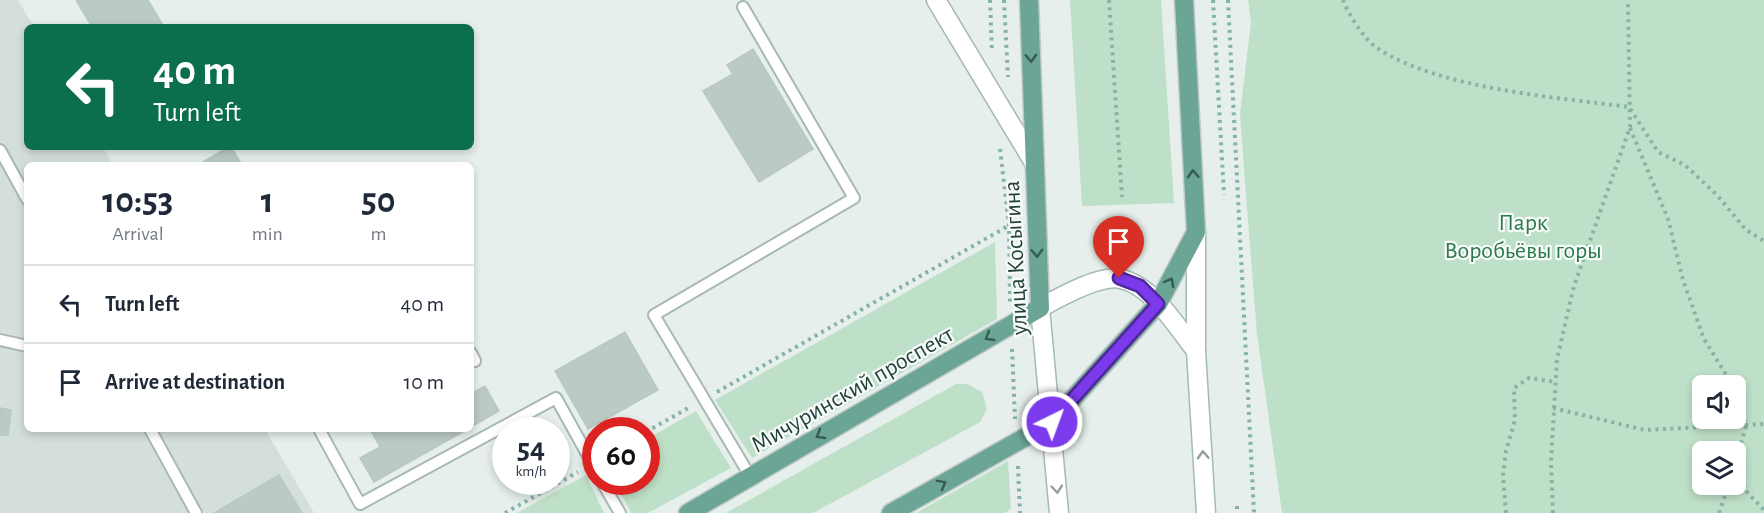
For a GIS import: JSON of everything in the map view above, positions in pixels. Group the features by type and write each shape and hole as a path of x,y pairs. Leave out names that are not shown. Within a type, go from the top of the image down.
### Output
{"main road":[{"path":"936,0 1033,161"},
{"name":"улица Косыгина","path":"1029,0 1040,308 1059,513"},
{"path":"1184,0 1196,232 1196,351 1206,513"},
{"path":"891,513 1052,422 1158,304 1196,232"},
{"path":"1040,308 1080,286 1119,278 1140,286 1158,304 1196,351"},
{"name":"Мичуринский проспект","path":"688,513 1040,308"}],"lane":[{"path":"743,7 854,198 654,315 750,476"},
{"path":"0,150 24,194"},
{"path":"0,340 24,345"},
{"path":"321,432 360,504 556,398 582,445"},
{"path":"152,432 196,513"},
{"path":"610,495 620,513"}],"path":[{"path":"1004,0 1008,79"},
{"path":"1109,0 1122,197"},
{"path":"1213,0 1224,195"},
{"path":"1228,0 1254,513"},
{"path":"1343,0 1348,13 1376,47 1435,75 1529,94 1629,107 1658,152 1685,165 1717,195 1746,230 1764,241"},
{"path":"1628,0 1630,128 1668,219 1683,280 1704,339 1726,375"},
{"path":"1553,513 1553,408 1557,359 1574,285 1630,128"},
{"path":"1005,199 1009,226 1010,325 1020,513"},
{"path":"660,424 1009,226"},
{"path":"1506,513 1503,476 1506,451 1515,420 1514,388 1529,378 1556,382"},
{"path":"1553,408 1645,430 1692,428"},
{"path":"1746,426 1764,424"},
{"path":"505,513 582,473"},
{"path":"1746,491 1764,510"},
{"path":"1719,513 1725,495"},
{"path":"1237,506 1237,513"}],"shaded area":[{"path":"0,0 18,0 32,24 24,24 24,150 105,150 111,162 24,162 24,432 267,432 314,513 0,513"}],"green space":[{"path":"1070,0 1161,0 1174,203 1082,206"},
{"name":"Парк Воробьёвы горы","path":"1248,0 1764,0 1764,513 1282,513 1257,334 1240,113 1251,23"},
{"path":"995,242 997,319 752,458 715,400"},
{"path":"956,384 967,384 982,392 987,409 980,422 813,513 726,513"},
{"path":"696,411 731,468 648,513 631,513 622,495 660,495 660,432"},
{"path":"1008,461 1011,509 1005,513 916,513"},
{"path":"582,477 582,495 595,495 604,513 517,513 550,495 570,495 570,484"}],"building":[{"path":"76,0 148,0 162,24 90,24"},
{"path":"753,49 813,149 759,182 703,91 733,74 727,65"},
{"path":"223,150 233,150 240,162 203,162"},
{"path":"625,332 658,390 610,417 582,418 555,371"},
{"path":"485,386 499,411 474,425 474,392"},
{"path":"0,408 11,410 8,435 0,435"},
{"path":"372,432 463,432 374,482 360,458 380,447"},
{"path":"279,475 302,513 214,513"}],"route":[{"path":"1052,422 1158,304 1140,286 1119,278"}]}
